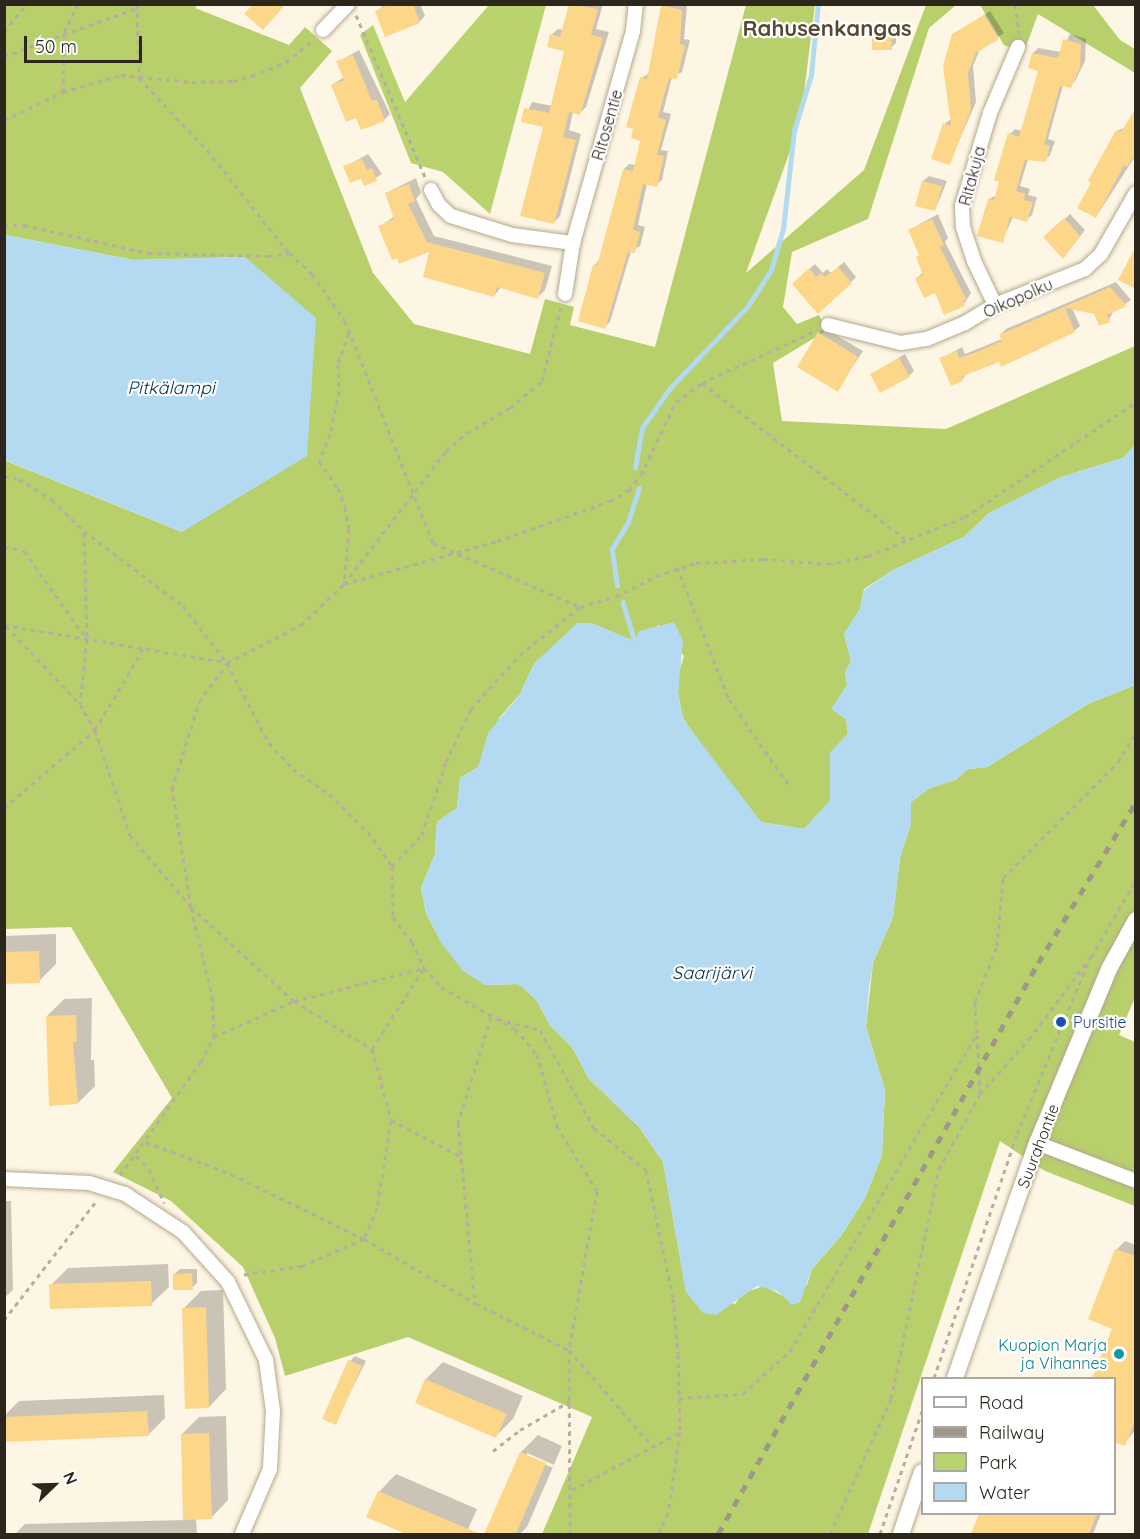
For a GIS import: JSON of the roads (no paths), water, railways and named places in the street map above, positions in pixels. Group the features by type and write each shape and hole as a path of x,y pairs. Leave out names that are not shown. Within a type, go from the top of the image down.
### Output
{"street":[{"path":"323,30 350,4"},
{"name":"Ritosentie","path":"565,294 573,243 633,31 636,4"},
{"name":"Ritakuja","path":"995,305 970,249 962,206 990,113 1018,47"},
{"path":"431,190 439,205 451,216 512,235 573,243"},
{"name":"Oikopolku","path":"828,325 901,343 927,339 995,305 1085,269 1101,254 1136,194"},
{"name":"Suurahontie","path":"955,1377 1037,1143 1109,969 1136,920"},
{"path":"1037,1143 1136,1181"},
{"path":"4,1179 89,1183 125,1194 183,1232 228,1282 266,1360 273,1411 270,1468 242,1534"},
{"path":"901,1534 921,1475"}],"water":[{"name":"Pitkälampi","path":"5,235 134,260 245,257 316,318 307,456 182,532 5,460"},
{"name":"Saarijärvi","path":"1135,445 1135,685 1088,704 987,767 968,769 955,780 930,788 911,802 911,824 900,858 893,917 873,963 869,989 866,1027 885,1090 882,1155 865,1198 841,1236 812,1269 800,1302 792,1305 777,1291 757,1286 716,1315 703,1313 686,1292 663,1162 639,1127 589,1079 572,1047 549,1024 537,1001 523,987 515,984 485,985 463,971 442,944 426,913 421,888 435,854 437,822 457,808 460,778 478,767 488,733 520,694 534,664 572,628 578,623 591,623 635,641 639,631 674,622 683,641 678,693 683,719 761,822 804,829 830,801 830,753 848,734 846,719 831,709 847,685 845,673 851,661 844,634 860,609 864,590 893,570 964,537 989,513 1061,477 1123,458"}],"waterway":[{"path":"635,468 642,428 670,388 748,306 771,270 783,229 794,131 811,75 818,4"},
{"path":"617,586 612,549 628,522 639,489"},
{"path":"623,602 635,642"}],"railway":[{"path":"718,1534 1038,963 1136,802"}],"place":[{"name":"Pursitie","path":"1061,1022"},
{"name":"Kuopion Marja ja Vihannes","path":"1119,1354"}],"district":[{"name":"Rahusenkangas","path":"827,29"}]}
